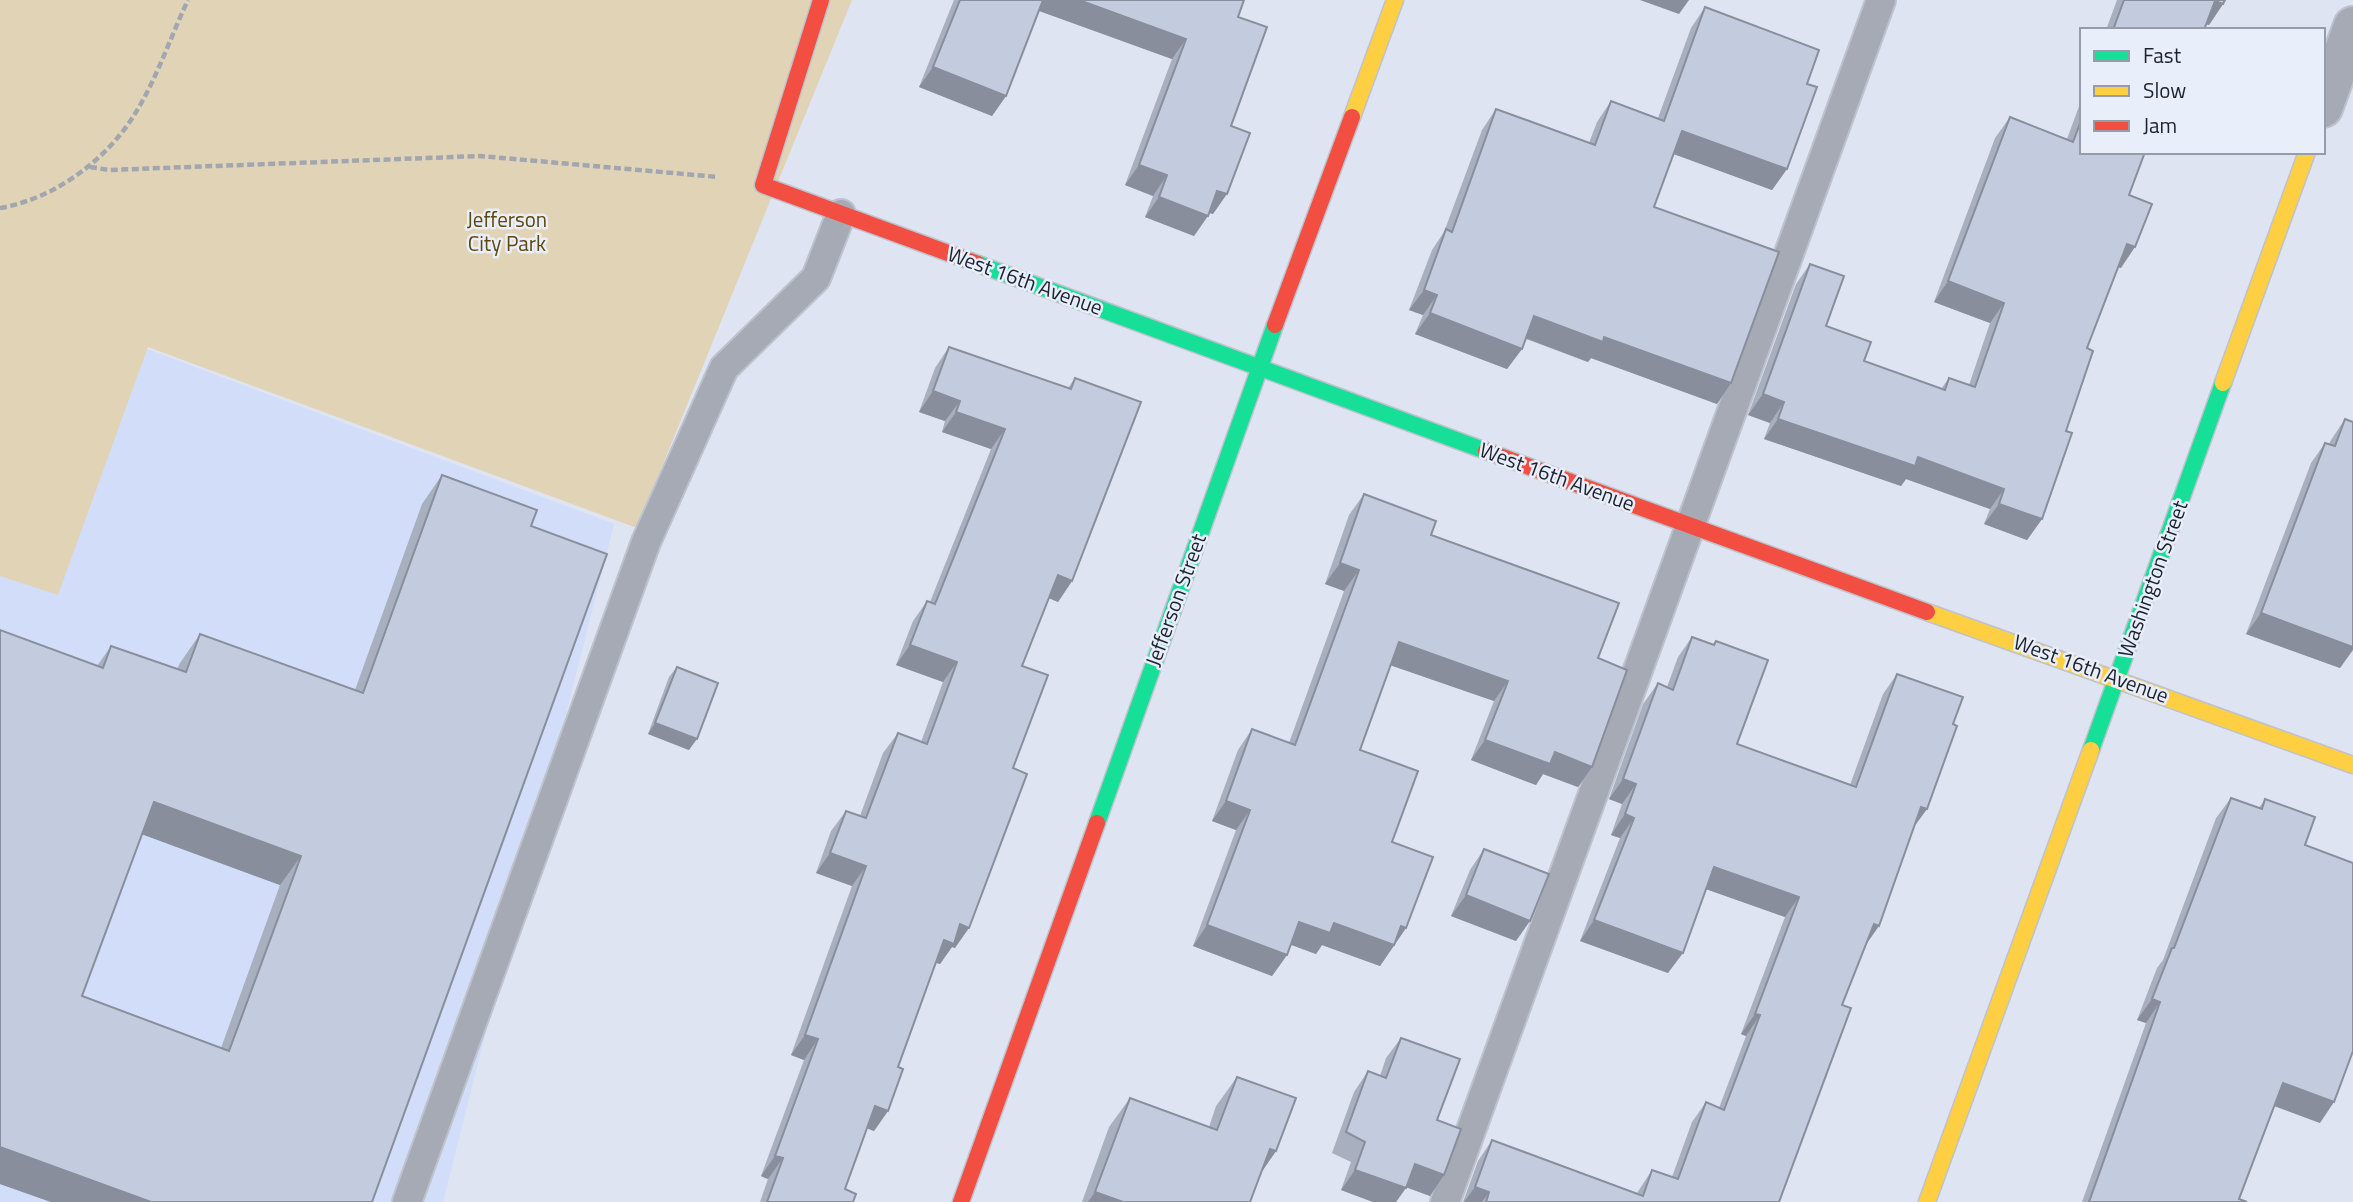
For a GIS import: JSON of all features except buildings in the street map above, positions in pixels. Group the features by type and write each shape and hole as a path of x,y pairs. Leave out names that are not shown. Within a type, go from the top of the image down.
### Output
{"street":[{"path":"763,184 821,0"},
{"name":"Jefferson Street","path":"961,1202 1260,366 1395,0"},
{"path":"2325,103 2353,26"},
{"name":"Washington Street","path":"1927,1202 2306,154"},
{"name":"West 16th Avenue","path":"763,184 1692,527 2353,765"}],"lane":[{"path":"1445,1202 1881,0"},
{"path":"407,1202 652,529 724,368 816,278 841,214"}],"path":[{"path":"0,208 28,204 90,167 133,117 188,0"},
{"path":"90,167 109,170 480,156 692,173 763,184"}],"shaded area":[{"path":"0,294 614,524 443,1202 0,1202"}],"green space":[{"name":"Jefferson City Park","path":"0,0 852,0 637,528 148,347 58,595 0,576"}],"traffic: fast":[{"path":"978,264 1486,451"},
{"path":"1097,823 1275,325"},
{"path":"2091,750 2223,383"}],"traffic: slow":[{"path":"1352,117 1395,0"},
{"path":"2223,383 2306,154"},
{"path":"1927,612 2353,765"},
{"path":"1927,1202 2091,750"}],"traffic: jam":[{"path":"821,0 763,185 978,264"},
{"path":"1275,325 1352,117"},
{"path":"1486,451 1927,612"},
{"path":"961,1202 1097,823"}]}
